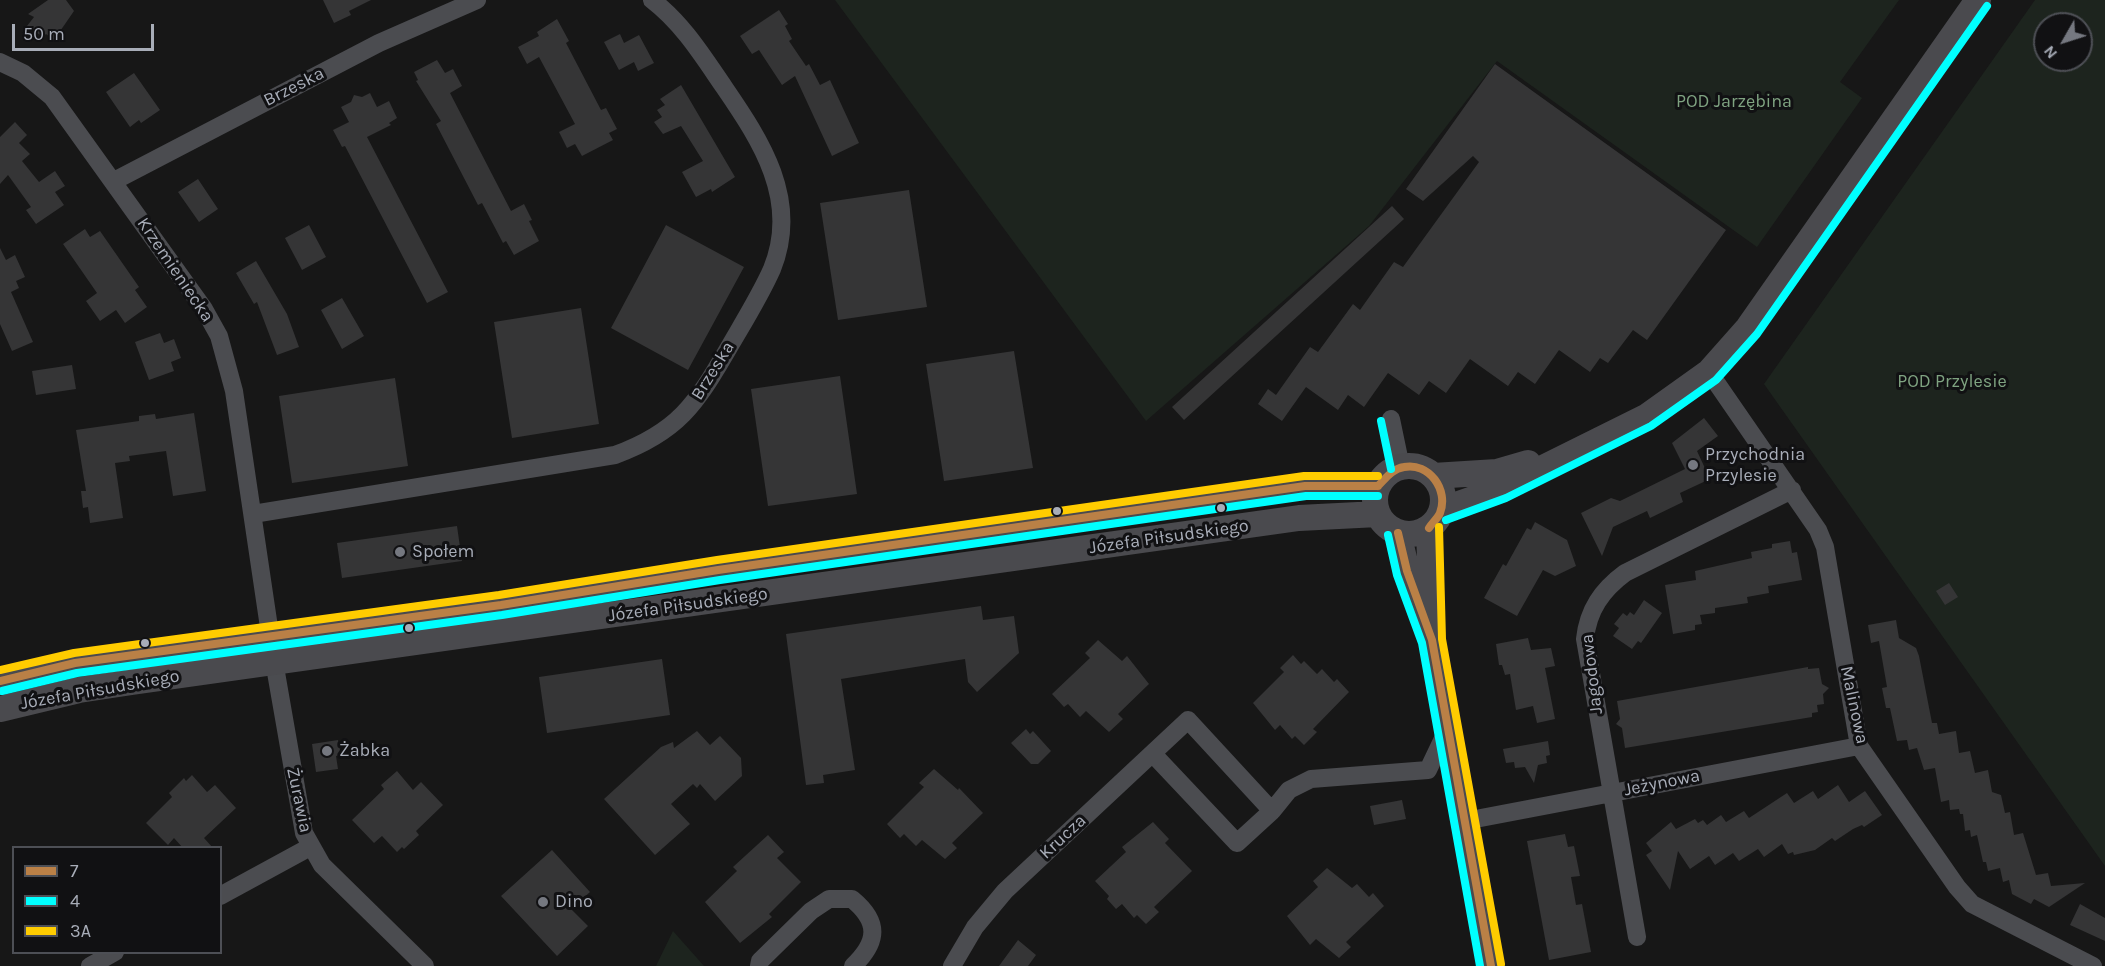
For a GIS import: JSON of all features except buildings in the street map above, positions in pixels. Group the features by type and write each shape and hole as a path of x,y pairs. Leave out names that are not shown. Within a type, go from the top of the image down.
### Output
{"street":[{"name":"Brzeska","path":"114,181 379,43 477,0"},
{"name":"Brzeska","path":"253,514 615,455 652,440 676,422 699,397 772,267 780,233 779,194 769,159 751,126 686,31 652,0"},
{"path":"1586,447 1497,472 1434,476 1413,466 1401,467 1391,471 1378,486 1375,505 1383,522 1398,533 1408,535 1436,519 1501,489 1586,447 1646,417 1709,372 1748,328 1978,0"},
{"name":"Krzemieniecka","path":"0,62 23,73 51,97 114,181 204,309 219,336 234,391 272,649"},
{"name":"Malinowa","path":"1709,372 1810,516 1825,547 1859,746 1957,887 1972,904 2093,966"},
{"path":"1391,419 1401,467"},
{"path":"1432,640 1432,566 1436,519 1443,492 1434,476"},
{"name":"Józefa Piłsudskiego","path":"0,710 79,690 272,649 1294,487 1327,484 1378,486"},
{"name":"Jagodowa","path":"1637,937 1584,639 1587,617 1608,586 1625,573 1792,490"},
{"name":"Józefa Piłsudskiego","path":"0,681 75,663 272,649 727,600 1299,518 1378,514"},
{"path":"1398,533 1407,571 1432,640 1491,966"},
{"name":"Żurawia","path":"272,649 303,825 310,847 322,865 424,966"},
{"name":"Krucza","path":"952,966 975,927 1005,891 1188,720 1272,811"},
{"path":"1153,754 1237,843 1272,811 1289,790 1311,779 1428,770 1448,728"},
{"name":"Jeżynowa","path":"1465,820 1859,746"},
{"path":"222,895 310,847"},
{"path":"759,966 760,961 811,911 829,899 852,899 866,910 872,928 869,950 853,966"},
{"path":"90,966 111,954"}],"green space":[{"name":"POD Jarzębina","path":"835,0 1899,0 1840,82 1862,98 1757,247 1497,61 1369,226 1146,421"},
{"name":"POD Przylesie","path":"2035,0 2105,0 2105,866 1764,384"},
{"path":"673,931 704,966 656,966"}],"transit line":[{"name":"4","path":"1446,520 1506,498 1651,426 1716,380 1757,334 1987,6"},
{"name":"4","path":"1381,421 1391,469"},
{"name":"7","path":"1378,486 1400,468 1413,467 1429,473 1435,479 1442,495 1439,515 1429,528"},
{"name":"3A","path":"0,670 74,653 499,595 717,560 1304,476 1378,476"},
{"name":"7","path":"0,681 75,663 501,605 718,570 1305,486 1378,486"},
{"name":"4","path":"2,691 77,673 502,615 720,580 1306,496 1378,496"},
{"name":"3A","path":"1439,527 1442,639 1501,964"},
{"name":"7","path":"1398,533 1407,571 1432,640 1491,966"},
{"name":"4","path":"1388,535 1397,575 1422,643 1480,966"}],"place":[{"name":"Przychodnia Przylesie","path":"1693,465"},
{"name":"Społem","path":"400,552"},
{"name":"Żabka","path":"327,751"},
{"name":"Dino","path":"543,902"}]}
